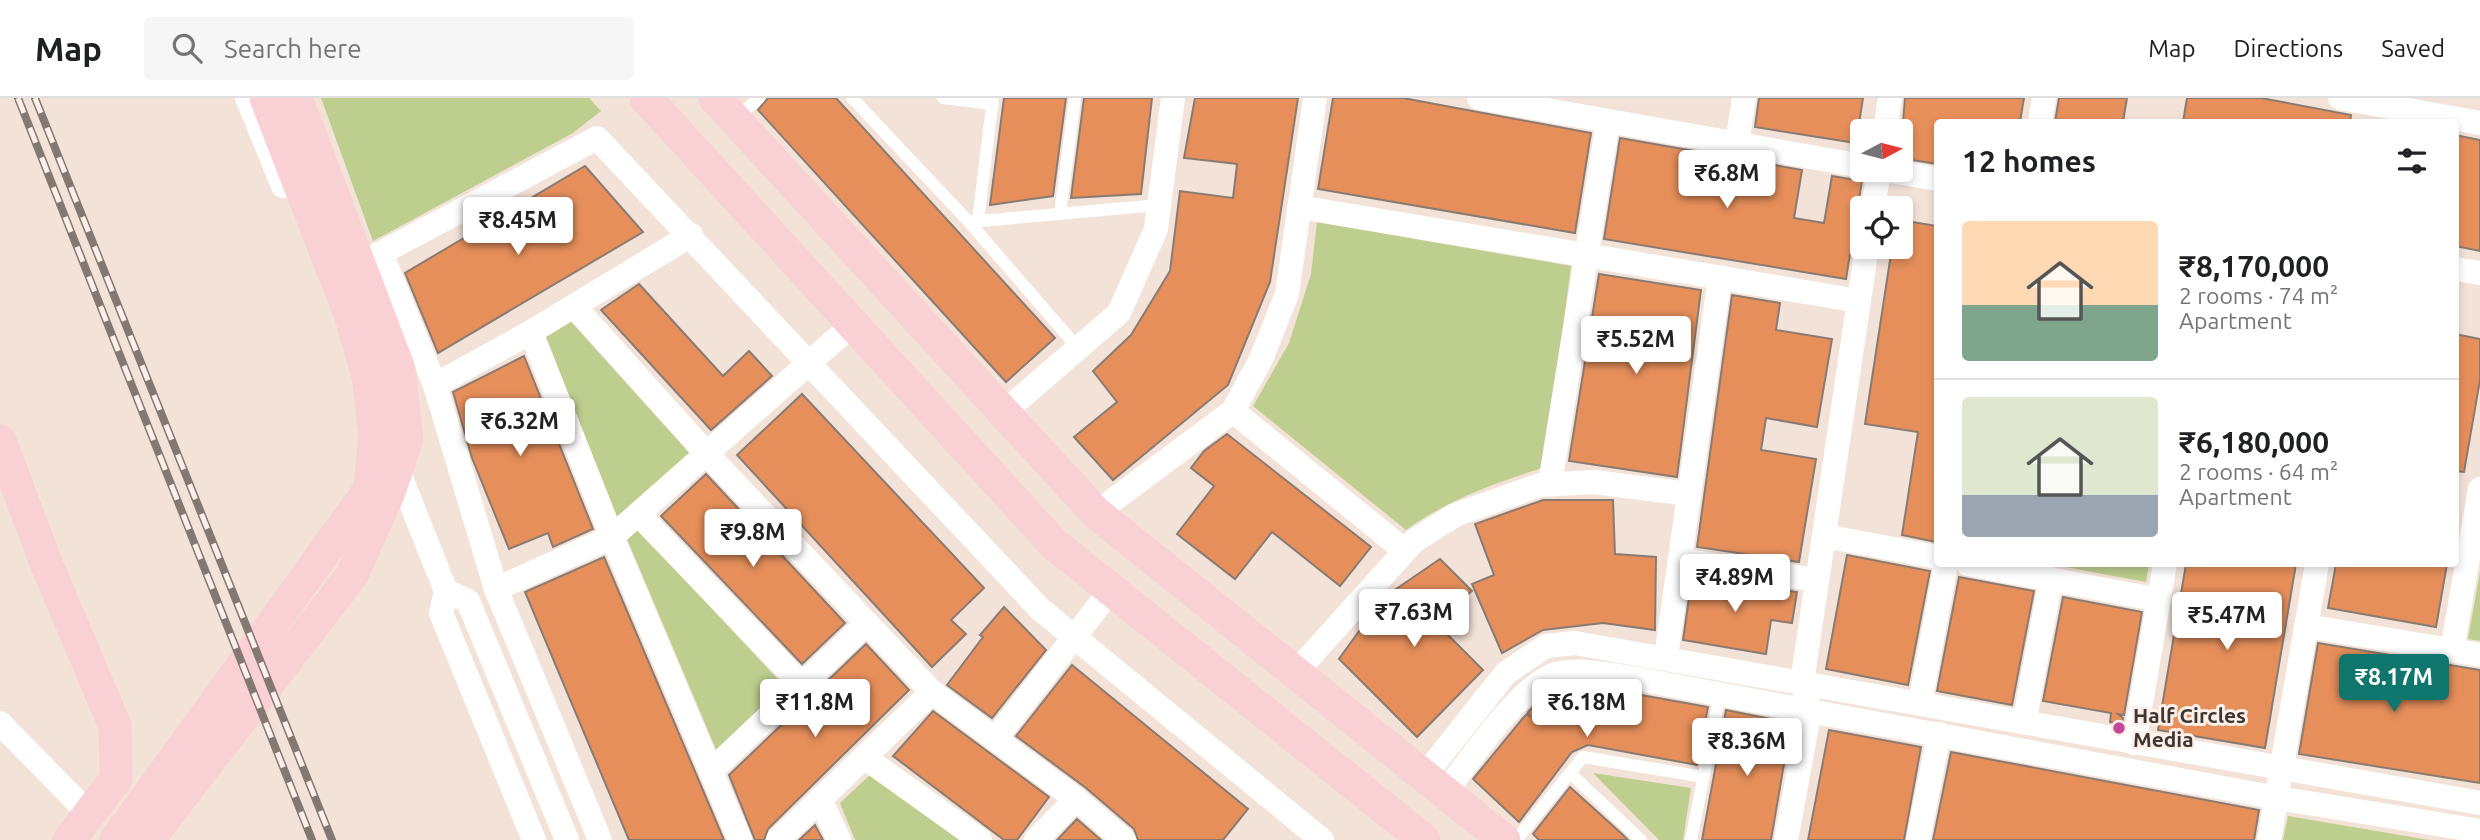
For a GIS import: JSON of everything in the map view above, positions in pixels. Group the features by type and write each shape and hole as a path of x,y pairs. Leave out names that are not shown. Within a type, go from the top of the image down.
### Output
{"street":[{"path":"247,98 446,591 441,613 534,840"},
{"path":"116,840 370,489 375,434 368,376 351,317 265,98"},
{"path":"148,840 352,575 389,492 407,439 399,369 296,98"},
{"path":"646,98 1054,544 1424,840"},
{"path":"1004,412 1119,313 1156,229 1173,98"},
{"path":"1096,513 1233,411 1261,359 1286,293 1315,98"},
{"path":"1479,98 1850,164"},
{"path":"1737,144 1744,98"},
{"path":"1887,119 1890,98"},
{"path":"2040,119 2044,98"},
{"path":"2340,98 2454,119"},
{"path":"725,109 1096,513 1504,840"},
{"path":"2459,120 2480,123"},
{"path":"1550,484 1608,121"},
{"path":"323,284 597,138 1040,609 1322,840"},
{"path":"1913,175 1934,178"},
{"path":"1299,207 1859,301"},
{"path":"435,385 531,332 691,235"},
{"path":"381,253 435,385 496,589 600,840"},
{"path":"1786,840 1810,710 1801,682 1865,259"},
{"path":"2459,270 2480,273"},
{"path":"1666,657 1720,277"},
{"path":"574,306 707,454 932,692 1076,799 1124,840"},
{"path":"496,589 612,537 852,325"},
{"path":"531,332 612,537 740,840"},
{"path":"1233,411 1405,551"},
{"path":"0,441 46,562 115,726 117,779 69,840"},
{"path":"1296,673 1414,541 1455,515 1540,485 1550,484 1594,482 1689,494"},
{"path":"2452,650 2477,526 2480,489"},
{"path":"638,514 802,685"},
{"path":"1824,536 1934,556"},
{"path":"1680,560 1817,580"},
{"path":"1920,704 1945,567"},
{"path":"1985,567 2159,600"},
{"path":"2134,743 2164,567"},
{"path":"2269,840 2317,567"},
{"path":"2024,723 2051,579"},
{"path":"995,738 1111,590"},
{"path":"446,591 468,601 567,840"},
{"path":"710,771 867,623"},
{"path":"2306,626 2480,655"},
{"path":"1435,783 1506,673 1546,646 1575,643 2480,803"},
{"path":"1435,783 1531,687 1555,674 1582,671 1810,710 2277,798 2480,831"},
{"path":"778,840 932,692"},
{"path":"0,723 89,814"},
{"path":"1919,840 1939,734"},
{"path":"864,757 980,840"},
{"path":"820,799 838,840"},
{"path":"1036,840 1076,799"}],"lane":[{"path":"725,109 759,98"},
{"path":"943,98 993,101 973,222"},
{"path":"1060,214 1075,98"},
{"path":"858,100 973,222 1078,348"},
{"path":"973,222 1159,205"},
{"path":"1692,840 1720,694"},
{"path":"1516,840 1583,758 1704,777"},
{"path":"1570,773 1642,840"}],"green space":[{"path":"321,98 589,98 601,111 573,133 373,241"},
{"path":"1317,222 1571,266 1545,467 1456,501 1406,530 1253,406 1289,343 1311,274"},
{"path":"564,314 692,456 617,517 542,328"},
{"path":"637,528 786,688 718,754 627,539"},
{"path":"2065,567 2148,567 2146,582"},
{"path":"2480,572 2480,641 2468,639"},
{"path":"872,773 963,840 855,840 840,803"},
{"path":"1593,773 1691,788 1683,840 1659,840"},
{"path":"2288,816 2429,840 2283,840"}],"building":[{"path":"768,98 836,98 1055,338 1006,382 758,110"},
{"path":"1004,98 1066,98 1053,196 990,205"},
{"path":"1084,98 1152,98 1141,194 1071,198"},
{"path":"1195,98 1298,98 1270,282 1228,385 1113,480 1074,437 1117,402 1093,371 1131,335 1170,271 1180,191 1233,198 1237,164 1184,158"},
{"path":"1333,98 1403,98 1591,133 1575,233 1318,189"},
{"path":"1759,98 1863,98 1860,119 1850,119 1850,142 1755,127"},
{"path":"1905,98 2024,98 2020,119 1934,119 1934,164 1913,160 1913,119 1903,119"},
{"path":"2059,98 2127,98 2124,119 2056,119"},
{"path":"2187,98 2261,98 2351,115 2350,119 2184,119"},
{"path":"2459,136 2480,140 2480,251 2459,247"},
{"path":"1620,138 1802,170 1794,218 1824,223 1832,176 1850,179 1850,182 1862,182 1860,196 1850,196 1850,254 1846,279 1604,239"},
{"path":"585,166 643,232 438,353 405,273"},
{"path":"1913,222 1934,226 1934,542 1902,535 1918,432 1865,424 1890,259 1913,259"},
{"path":"1599,274 1701,290 1677,477 1569,461"},
{"path":"639,284 723,376 749,351 772,376 711,430 601,310"},
{"path":"1732,295 1780,303 1776,330 1832,339 1817,427 1766,418 1761,450 1816,459 1799,562 1697,547"},
{"path":"2459,335 2480,339 2480,380 2464,472 2459,471"},
{"path":"524,356 593,529 553,547 548,533 509,549 472,458 453,392"},
{"path":"802,394 984,588 951,620 966,634 932,667 737,455"},
{"path":"1227,434 1371,547 1340,586 1272,532 1235,579 1177,534 1214,486 1191,468 1204,451"},
{"path":"706,474 845,623 802,664 661,516"},
{"path":"1543,500 1613,500 1615,554 1656,557 1655,630 1603,623 1543,630 1502,653 1472,584 1494,575 1475,524"},
{"path":"1847,555 1930,571 1908,685 1826,669"},
{"path":"604,557 724,840 629,840 525,592"},
{"path":"1440,559 1472,591 1435,622 1483,670 1417,737 1339,659 1383,598"},
{"path":"2185,567 2295,567 2265,748 2158,730"},
{"path":"2335,567 2446,567 2436,627 2328,608"},
{"path":"1692,577 1797,592 1792,623 1771,620 1766,654 1683,640"},
{"path":"1959,577 2034,591 2012,705 1937,691"},
{"path":"2063,597 2142,612 2124,715 2118,714 2123,718 2122,725 2110,722 2111,713 2043,701"},
{"path":"1004,607 1046,650 992,718 947,685 983,637 980,635"},
{"path":"2318,643 2480,670 2480,783 2299,754"},
{"path":"866,644 909,690 768,829 764,840 755,840 729,775"},
{"path":"1072,665 1248,809 1223,840 1138,840 1134,829 1086,788 1016,736"},
{"path":"1574,686 1708,707 1697,765 1588,745 1572,752 1519,822 1473,779 1523,718 1527,714 1530,717 1528,712 1537,703 1561,688"},
{"path":"1726,710 1791,723 1771,840 1702,840"},
{"path":"933,711 1049,797 1017,840 1004,840 893,756"},
{"path":"1829,730 1921,747 1904,840 1808,840"},
{"path":"1951,752 2259,810 2254,840 1933,840"},
{"path":"1570,787 1628,840 1539,840 1533,834"},
{"path":"1077,819 1101,840 1057,840"},
{"path":"815,825 823,840 799,840"}],"railway":[{"path":"18,98 312,840"},
{"path":"35,98 332,840"}],"place":[{"name":"Half Circles Media","path":"2119,728"}]}
